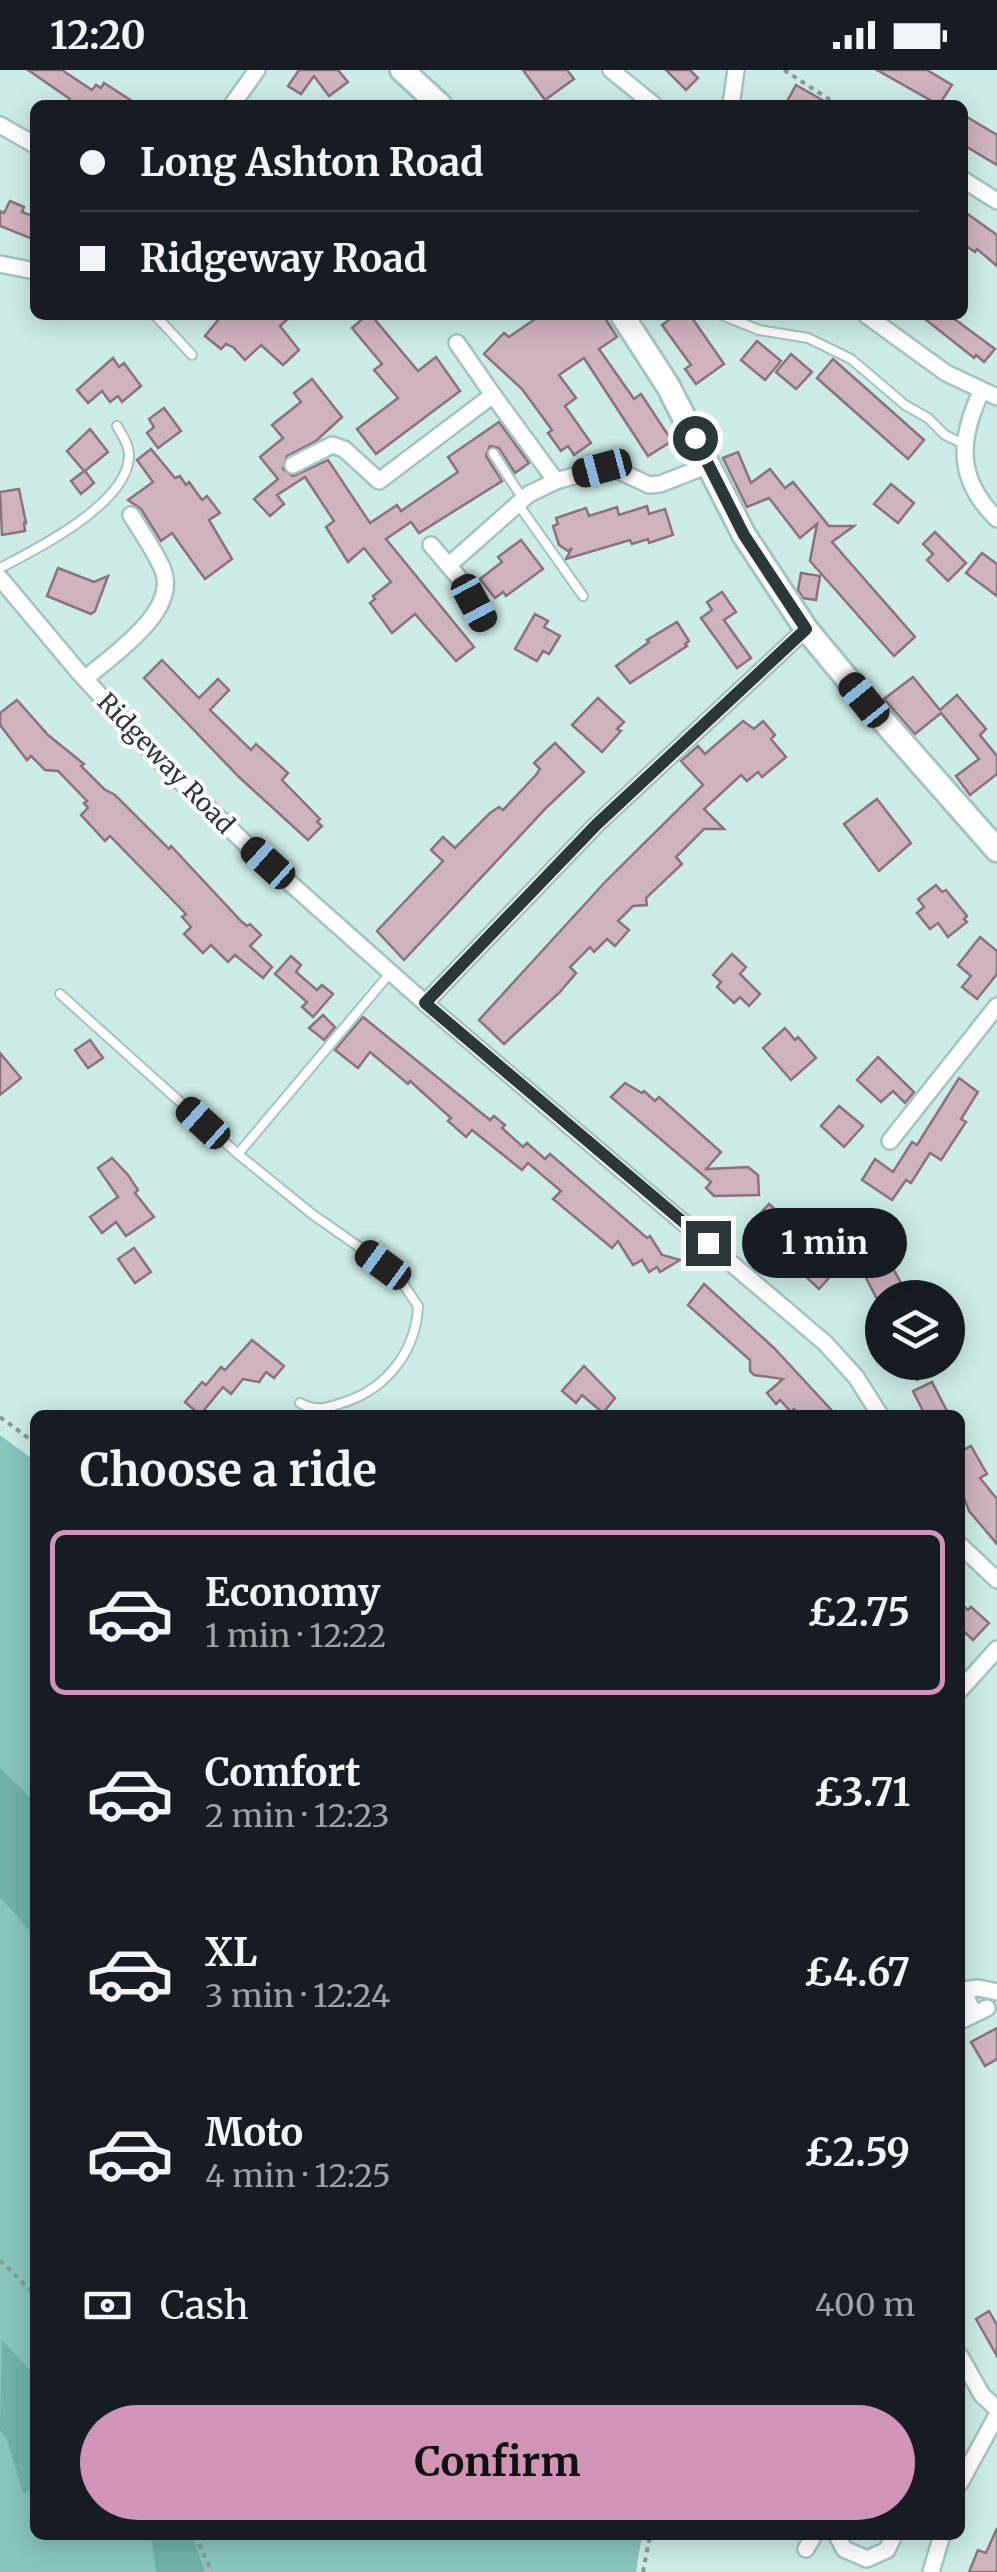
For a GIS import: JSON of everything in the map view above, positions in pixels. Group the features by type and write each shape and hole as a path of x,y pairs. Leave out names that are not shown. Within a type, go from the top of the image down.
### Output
{"street":[{"path":"236,100 257,70"},
{"path":"402,70 435,100"},
{"path":"612,70 648,100"},
{"path":"732,100 736,70"},
{"path":"0,125 30,142"},
{"path":"968,182 997,202"},
{"path":"0,264 30,270"},
{"path":"625,320 668,386 744,535 806,629 997,850"},
{"path":"873,320 946,373 989,395 964,444 964,462 981,503 997,519"},
{"path":"457,342 556,481"},
{"path":"292,464 332,444 344,449 379,481 493,395"},
{"path":"449,565 521,502 556,481 602,468 617,470 650,485 660,484 709,464"},
{"path":"85,679 136,635 160,608 166,592 164,573 131,515"},
{"path":"431,546 465,585"},
{"name":"Ridgeway Road","path":"0,578 166,768 425,1003 825,1344 856,1376 877,1410"},
{"path":"425,1003 596,825 806,629"},
{"path":"890,1141 997,1006"},
{"path":"965,1550 997,1580"},
{"path":"965,1684 997,1649"},
{"path":"965,1987 997,1992"},
{"path":"965,2365 997,2412 965,2473"},
{"path":"840,2540 844,2549 867,2559 887,2550 892,2540"},
{"path":"931,2572 941,2540"}],"lane":[{"path":"160,320 192,356"},
{"path":"734,320 759,330 808,338 850,359 945,435 964,444"},
{"path":"0,568 50,543 113,491 126,474 129,454 117,426"},
{"path":"493,453 584,596"},
{"path":"465,585 484,620"},
{"path":"238,1154 391,972"},
{"path":"60,994 238,1154 312,1214 395,1272 418,1306 407,1348 379,1386 327,1408 313,1410 300,1403"}],"path":[{"path":"784,70 830,100"},
{"path":"0,1417 30,1439"},
{"path":"0,2260 30,2291"},
{"path":"197,2540 212,2572"},
{"path":"643,2572 649,2540"}],"shaded area":[{"path":"0,1435 30,1457 30,2540 641,2540 636,2572 0,2572"}],"green space":[{"path":"0,1768 30,1797 30,1931 0,1897"},
{"path":"2,2340 30,2371 30,2490 23,2493 7,2440 0,2430"},
{"path":"152,2540 194,2540 205,2572 156,2572"}],"building":[{"path":"28,70 62,70 92,90 104,83 130,100 69,100"},
{"path":"299,70 338,70 348,82 329,96 314,76 301,94 288,86"},
{"path":"523,70 567,70 574,79 545,100"},
{"path":"666,70 690,70 698,78 686,90"},
{"path":"877,70 927,70 952,85 942,100 930,100"},
{"path":"796,85 822,100 788,100"},
{"path":"968,118 997,135 997,165 968,148"},
{"path":"10,201 24,207 22,212 30,215 30,238 0,226 0,211 4,213"},
{"path":"968,214 997,235 997,266 977,249 975,252 968,247"},
{"path":"218,320 287,320 280,326 299,350 283,365 261,345 245,360 233,347 226,344 221,349 205,336"},
{"path":"361,320 375,320 418,371 436,357 460,391 376,454 357,429 398,398 374,370 382,364 352,328"},
{"path":"534,320 606,320 617,337 599,349 634,399 641,394 672,441 648,456 584,358 559,375 576,398 565,406 591,443 574,455 568,446 561,451 548,433 552,430 522,389 484,354 504,333 509,337"},
{"path":"669,320 693,320 724,364 696,384 685,369 691,365 662,325"},
{"path":"926,320 956,320 995,349 984,362 976,355 974,358"},
{"path":"757,341 781,361 765,380 741,360"},
{"path":"791,354 812,372 796,389 776,372"},
{"path":"113,358 119,367 124,363 141,386 122,402 118,396 110,402 102,391 88,403 77,390"},
{"path":"833,359 924,440 908,459 817,378"},
{"path":"312,379 342,417 316,441 287,456 283,469 293,476 328,460 370,523 397,505 401,511 458,472 448,457 499,422 529,463 515,473 499,448 490,446 486,456 502,481 419,533 411,522 386,539 474,647 456,661 415,614 392,633 370,603 391,582 364,548 348,562 326,527 334,521 305,477 277,495 284,504 270,516 254,499 278,479 260,457 283,438 272,425 301,402 294,393"},
{"path":"164,408 181,431 158,448 147,433 154,427 149,419"},
{"path":"90,429 108,452 85,471 94,483 81,494 71,481 84,471 67,451"},
{"path":"151,449 175,478 180,476 186,485 189,482 202,500 207,496 220,513 209,520 232,559 205,579 172,533 161,541 141,509 128,500 153,482 137,460"},
{"path":"738,452 751,483 770,469 785,488 793,482 829,526 854,526 832,542 915,637 894,656 810,561 817,524 800,538 769,498 747,507 723,458"},
{"path":"891,484 914,503 898,523 874,504"},
{"path":"19,489 25,531 2,535 0,492"},
{"path":"647,506 649,514 665,509 673,535 649,543 648,539 632,544 630,540 566,559 572,548 568,551 559,545 553,526 558,524 556,518 586,508 589,516 617,507 619,515"},
{"path":"935,532 966,563 948,581 927,560 933,554 923,544"},
{"path":"521,540 543,569 506,596 503,592 495,598 480,579 502,562 498,557"},
{"path":"982,553 997,564 997,596 966,573"},
{"path":"58,568 94,582 108,576 95,611 91,614 47,596"},
{"path":"801,573 820,576 816,600 803,598 798,590"},
{"path":"722,592 736,612 724,620 751,658 737,668 701,618 712,610 707,602"},
{"path":"535,614 548,621 544,627 560,636 549,654 543,651 537,661 515,649"},
{"path":"677,622 689,641 687,646 630,683 616,666"},
{"path":"162,660 199,698 218,679 229,690 210,710 251,750 256,744 288,773 282,780 320,819 317,822 322,826 308,840 239,777 144,678"},
{"path":"913,677 940,710 957,695 986,729 980,735 997,756 997,774 970,795 956,776 979,759 941,713 915,734 884,699"},
{"path":"598,698 624,722 602,752 572,725"},
{"path":"17,700 48,735 84,764 81,766 104,789 115,795 169,849 171,846 241,921 261,935 250,946 272,967 263,978 235,955 228,962 211,945 203,953 184,934 191,927 182,917 186,914 110,836 105,841 81,815 88,808 84,803 87,801 58,771 45,770 31,756 27,760 0,725 0,713"},
{"path":"743,721 754,729 763,721 786,757 762,777 758,772 747,781 741,775 704,809 724,829 704,829 676,857 682,864 646,898 647,905 633,906 618,921 629,930 615,946 607,939 594,952 590,947 570,967 576,973 560,992 504,1044 479,1020 606,881 703,785 681,761 698,746 705,754"},
{"path":"555,743 584,772 404,960 377,931 443,861 431,850 443,837 455,848 490,813 499,807 503,810 536,775 540,769 534,763"},
{"path":"877,799 911,843 879,871 844,824"},
{"path":"936,885 942,892 946,890 967,916 967,922 948,937 938,923 930,929 917,913 924,907 918,899"},
{"path":"980,937 997,951 997,974 977,999 962,987 971,976 958,965"},
{"path":"732,954 746,967 740,974 760,994 749,1006 740,997 734,1003 717,987 721,982 713,975"},
{"path":"291,956 301,965 296,972 317,990 322,985 333,994 313,1017 302,1007 307,1002 275,974"},
{"path":"323,1015 335,1027 324,1040 309,1028"},
{"path":"363,1017 490,1120 494,1116 523,1147 527,1143 545,1159 550,1154 647,1238 650,1236 662,1255 680,1260 660,1272 657,1267 649,1272 642,1260 633,1265 618,1241 612,1248 553,1199 561,1191 528,1163 522,1170 472,1130 466,1137 410,1081 408,1084 370,1052 358,1068 335,1050"},
{"path":"785,1028 816,1058 791,1080 763,1048"},
{"path":"90,1040 103,1058 88,1068 75,1050"},
{"path":"0,1053 21,1078 0,1095"},
{"path":"878,1057 914,1092 905,1103 893,1091 881,1102 857,1080"},
{"path":"959,1078 978,1092 961,1119 966,1122 941,1160 930,1153 911,1183 906,1180 892,1200 862,1180 875,1159 893,1172 912,1142 917,1145"},
{"path":"625,1083 655,1101 659,1097 721,1152 706,1169 748,1167 758,1175 759,1195 714,1196 706,1188 711,1182 611,1097"},
{"path":"839,1106 863,1126 844,1147 821,1126"},
{"path":"112,1158 128,1175 138,1190 135,1193 154,1217 126,1236 116,1222 102,1233 90,1217 118,1197 98,1168"},
{"path":"769,1204 801,1233 797,1237 835,1271 819,1289 769,1242 765,1247 746,1229"},
{"path":"881,1246 899,1280 867,1280 865,1276 872,1272 863,1255"},
{"path":"134,1248 151,1272 135,1283 118,1259"},
{"path":"704,1284 774,1348 831,1410 789,1410 780,1400 776,1404 767,1393 783,1379 754,1375 750,1360 688,1305"},
{"path":"252,1340 284,1366 274,1378 266,1372 259,1382 243,1379 231,1394 223,1387 204,1410 194,1410 185,1402 202,1382 206,1385 221,1367 225,1370"},
{"path":"584,1366 615,1398 605,1410 600,1410 582,1395 576,1403 562,1391"},
{"path":"932,1382 946,1410 922,1410 913,1391"},
{"path":"971,1446 987,1474 980,1478 997,1499 997,1544 965,1501 965,1449"},
{"path":"965,1607 971,1607 989,1623 973,1640 965,1633"},
{"path":"997,2028 997,2059 985,2066 971,2042"},
{"path":"989,2311 997,2325 997,2356 976,2319"},
{"path":"997,2528 997,2572 969,2572 978,2550 986,2553"}],"route":[{"path":"695,438 744,535 806,629 596,825 425,1003 708,1243"}]}
